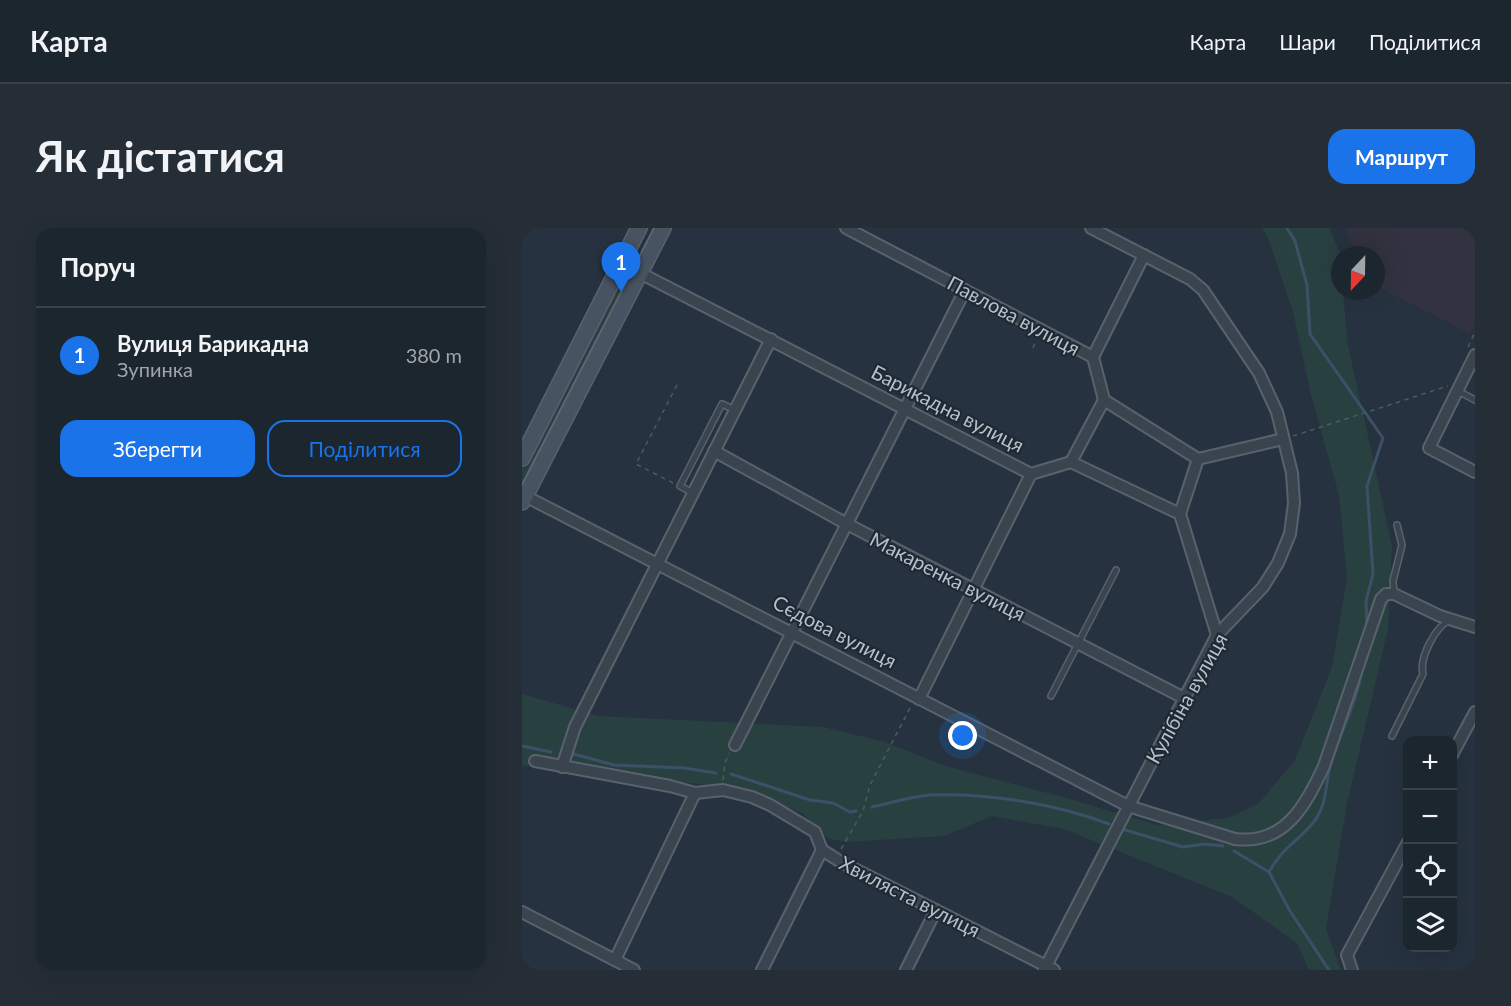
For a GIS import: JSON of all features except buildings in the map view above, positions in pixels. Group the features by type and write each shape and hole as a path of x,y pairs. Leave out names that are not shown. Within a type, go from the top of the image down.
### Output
{"street":[{"path":"522,458 639,228"},
{"path":"523,498 663,228"},
{"name":"Павлова вулиця","path":"846,228 1093,357 1104,400"},
{"name":"Кулібіна вулиця","path":"1048,969 1128,806 1217,635 1263,587 1278,563 1290,534 1294,503 1292,473 1269,391 1203,290 1190,279 1091,228"},
{"path":"1093,357 1144,255"},
{"name":"Барикадна вулиця","path":"621,263 1032,474 1071,462"},
{"path":"735,745 965,290"},
{"path":"562,767 575,727 771,339"},
{"path":"1475,355 1453,388 1429,448 1475,472"},
{"path":"1180,514 1071,462 1104,400 1198,459 1283,439"},
{"name":"Макаренка вулиця","path":"714,451 847,524 1184,698"},
{"path":"1198,459 1180,514 1217,635"},
{"path":"917,698 1032,474"},
{"name":"Сєдова вулиця","path":"523,498 658,562 1128,806 1235,840 1251,842 1268,838 1282,829 1314,788 1324,766 1381,599 1386,594 1394,594"},
{"path":"1394,594 1452,620 1475,627"},
{"path":"1457,746 1475,712"},
{"name":"Хвиляста вулиця","path":"535,761 670,786 695,793 723,790 770,805 814,832 822,850 841,862 1048,969"},
{"path":"615,960 695,793"},
{"path":"1352,970 1347,956 1406,844"},
{"path":"762,970 822,850"},
{"path":"906,970 936,910"},
{"path":"522,912 634,970"}],"lane":[{"path":"1453,388 1475,400"},
{"path":"693,493 680,486 722,404 735,410"},
{"path":"1394,594 1393,581 1402,545 1397,525"},
{"path":"1051,696 1116,570"},
{"path":"1392,736 1423,674 1421,665 1439,626 1452,620"}],"path":[{"path":"679,381 636,464 680,486"},
{"path":"1283,439 1453,388"},
{"path":"841,862 841,847 863,811 870,785 917,698"},
{"path":"723,790 725,763 735,745"}],"shaded area":[{"path":"1345,228 1475,228 1475,323 1470,334 1385,291 1385,246 1352,246"}],"green space":[{"path":"1262,228 1329,228 1337,246 1331,246 1331,300 1344,300 1347,340 1392,546 1388,629 1347,804 1326,929 1341,970 1309,970 1297,943 1232,897 1064,829 992,816 944,836 845,842 827,838 802,813 739,789 657,779 572,763 522,766 522,694 598,716 823,727 885,742 945,766 1157,825 1228,818 1259,803 1295,760 1332,667 1347,578 1339,495 1311,395 1293,312 1268,238"},
{"path":"622,268 636,274 522,490 522,463"}],"waterway":[{"path":"1287,228 1295,241 1307,285 1310,334 1383,438 1367,486 1373,574 1366,601 1367,627"},
{"path":"1269,872 1284,851 1312,824 1320,811 1330,767 1360,682 1362,669"},
{"path":"522,746 551,752"},
{"path":"570,753 614,765 684,768 716,773"},
{"path":"731,774 810,800 833,803 850,812 856,811"},
{"path":"872,807 924,796 976,796 1022,801 1067,811 1109,824"},
{"path":"1125,830 1183,847 1205,844 1223,846"},
{"path":"1234,851 1269,872 1290,911 1329,970"}],"tram line":[{"path":"522,485 654,228"}],"place":[{"name":"Вулиця Барикадна","path":"621,292"}]}
